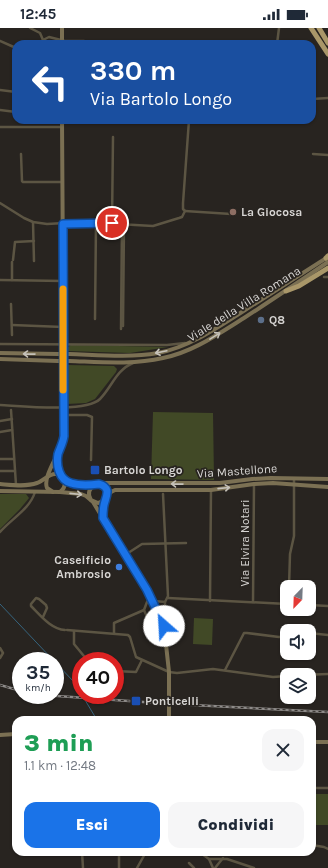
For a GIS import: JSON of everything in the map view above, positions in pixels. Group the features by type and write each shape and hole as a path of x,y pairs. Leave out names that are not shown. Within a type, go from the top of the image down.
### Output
{"highway":[{"path":"311,28 328,54"},
{"path":"318,28 328,43"},
{"path":"322,44 328,58"},
{"path":"286,291 299,286 328,268"}],"street":[{"path":"30,28 40,33 44,40 49,37 57,40"},
{"path":"62,28 62,40"},
{"path":"278,40 279,28"},
{"path":"0,41 12,46"},
{"path":"0,90 12,92"},
{"path":"316,99 328,98"},
{"path":"0,110 12,112"},
{"path":"0,203 19,216 33,222 47,224 112,223 153,226 182,217 185,211 183,209 189,124"},
{"path":"0,127 62,127 63,441 46,483 47,488 53,492"},
{"path":"112,223 113,137"},
{"path":"21,154 23,182 62,182"},
{"path":"313,154 328,155"},
{"path":"185,211 231,214"},
{"path":"33,222 34,261"},
{"path":"95,319 96,223"},
{"path":"123,224 123,326"},
{"path":"121,329 123,224"},
{"path":"12,280 15,242 34,241"},
{"name":"Viale della Villa Romana","path":"0,359 116,363 138,362 163,358 191,349 203,343 286,291 328,258"},
{"name":"Viale della Villa Romana","path":"0,353 142,356 170,350 194,341 225,323 328,258"},
{"path":"0,280 63,281"},
{"path":"11,304 12,335"},
{"path":"12,325 63,327"},
{"name":"Viale della Villa Romana","path":"0,344 167,345 194,341"},
{"path":"0,405 63,407 82,406 97,402 120,371 129,365 138,362"},
{"path":"116,363 119,366 120,371"},
{"path":"11,410 16,485"},
{"path":"63,414 87,415 92,417 91,460"},
{"path":"0,421 12,419"},
{"path":"0,432 12,430"},
{"path":"58,454 58,466 63,477 64,487 60,492"},
{"path":"0,459 14,459"},
{"path":"0,471 15,471"},
{"path":"0,484 34,484 47,479 52,474 57,474 63,477"},
{"name":"Via Mastellone","path":"63,477 71,483 97,484 220,483 252,478 328,479"},
{"path":"289,580 290,554 294,536 294,478"},
{"path":"103,518 105,500 108,492 105,487 97,484 90,490 89,495 91,500 152,600 164,626 169,672 170,716"},
{"name":"Via Mastellone","path":"108,495 115,490 211,490 254,484 294,484 328,487"},
{"name":"Via Elvira Notari","path":"253,602 254,484"},
{"path":"210,601 211,490"},
{"path":"0,491 60,492 81,494 98,503 105,500"},
{"path":"0,532 26,507 35,492"},
{"path":"163,494 168,598 165,602 164,626"},
{"path":"125,555 142,544 186,543"},
{"path":"43,618 47,608 46,605 36,598 31,605 43,618 52,626 59,629 74,631 126,634 129,636 135,656 169,672 177,673 213,669 273,677 280,676"},
{"path":"168,598 280,604"},
{"path":"165,602 152,600 146,604 144,610 152,629 165,631"},
{"path":"316,605 328,606"},
{"path":"114,633 114,623 144,610"},
{"path":"74,631 74,644 81,652"},
{"path":"225,670 242,636 246,633 280,638"},
{"path":"316,634 328,635"},
{"path":"0,648 3,653 0,658"},
{"path":"124,671 136,672 142,660"},
{"path":"316,674 328,674"},
{"path":"0,735 12,734"},
{"path":"316,742 328,742"},
{"path":"316,788 328,788"},
{"path":"316,846 328,849"},
{"path":"82,856 83,868"},
{"path":"119,856 119,868"},
{"path":"137,868 144,856"},
{"path":"205,856 209,859 214,868 223,858"},
{"path":"209,859 223,858 254,868"},
{"path":"189,863 194,868"}],"green space":[{"path":"71,345 168,347 130,353 67,351 68,347"},
{"path":"68,365 114,366 117,369 95,399 86,403 67,404"},
{"path":"153,412 213,413 214,480 151,479"},
{"path":"0,494 26,494 29,498 0,529"},
{"path":"194,618 213,619 212,645 193,644"},
{"path":"316,794 328,794 328,825 316,825"}],"waterway":[{"path":"0,604 45,652"},
{"path":"64,671 72,680"},
{"path":"87,704 95,716"}],"railway":[{"path":"0,685 12,688"},
{"path":"64,696 328,712"}],"slow traffic":[{"path":"63,289 63,390"}],"place":[{"name":"La Giocosa","path":"233,212"},
{"name":"Q8","path":"261,320"},
{"name":"Bartolo Longo","path":"95,470"},
{"name":"Caseificio Ambrosio","path":"119,567"},
{"name":"Ponticelli","path":"136,701"}],"route":[{"path":"112,223 82,222 63,224 64,436 58,454 58,466 61,476 66,481 79,484 99,484 107,489 108,495 103,508 103,518 147,590 164,626"}]}
